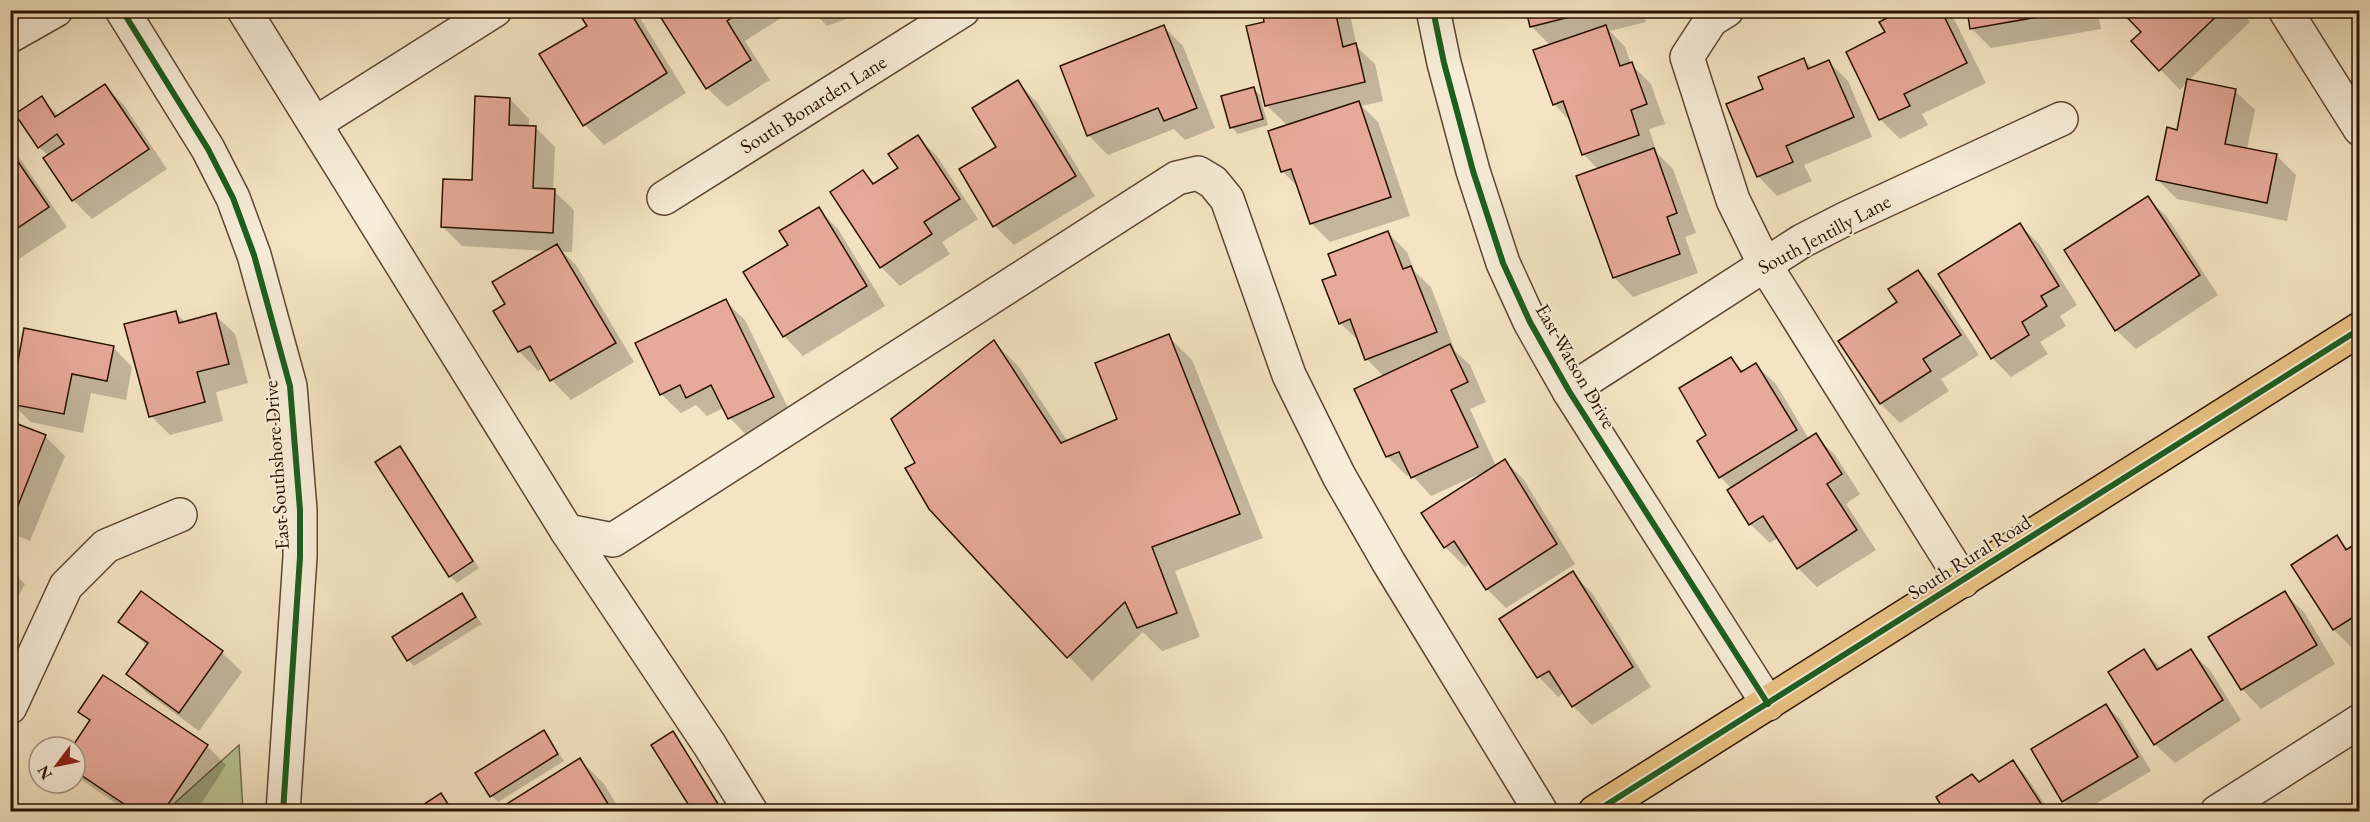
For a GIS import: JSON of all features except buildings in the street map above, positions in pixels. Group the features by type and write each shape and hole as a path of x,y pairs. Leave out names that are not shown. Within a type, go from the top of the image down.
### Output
{"main road":[{"name":"South Rural Road","path":"1609,808 1768,704 2360,329"}],"street":[{"path":"10,36 56,10"},
{"name":"East Southshore Drive","path":"122,10 208,149 233,198 254,255 290,386 300,510 300,557 283,812"},
{"path":"244,10 567,531 709,744 751,812"},
{"path":"316,123 495,10"},
{"name":"South Bonarden Lane","path":"664,198 963,10"},
{"name":"East Watson Drive","path":"1433,10 1444,63 1473,171 1503,263 1530,322 1569,391 1768,704"},
{"path":"1727,10 1711,20 1687,57 1733,200 1765,265 1963,581"},
{"path":"2285,10 2360,129"},
{"name":"South Jentilly Lane","path":"1569,391 1802,241 2061,119"},
{"path":"567,531 613,540 1177,178 1198,173 1213,182 1227,199 1290,375 1339,476 1389,563 1541,812"},
{"path":"10,707 66,586 106,546 180,515"},
{"path":"2217,812 2360,721"}],"green space":[{"path":"239,745 243,811 166,811"}],"cycle path":[{"path":"122,10 208,149 233,198 254,255 290,386 300,510 300,557 283,812"},
{"path":"1433,10 1444,63 1473,171 1503,263 1530,322 1569,391 1768,704"},
{"path":"1595,812 2360,329"}]}
